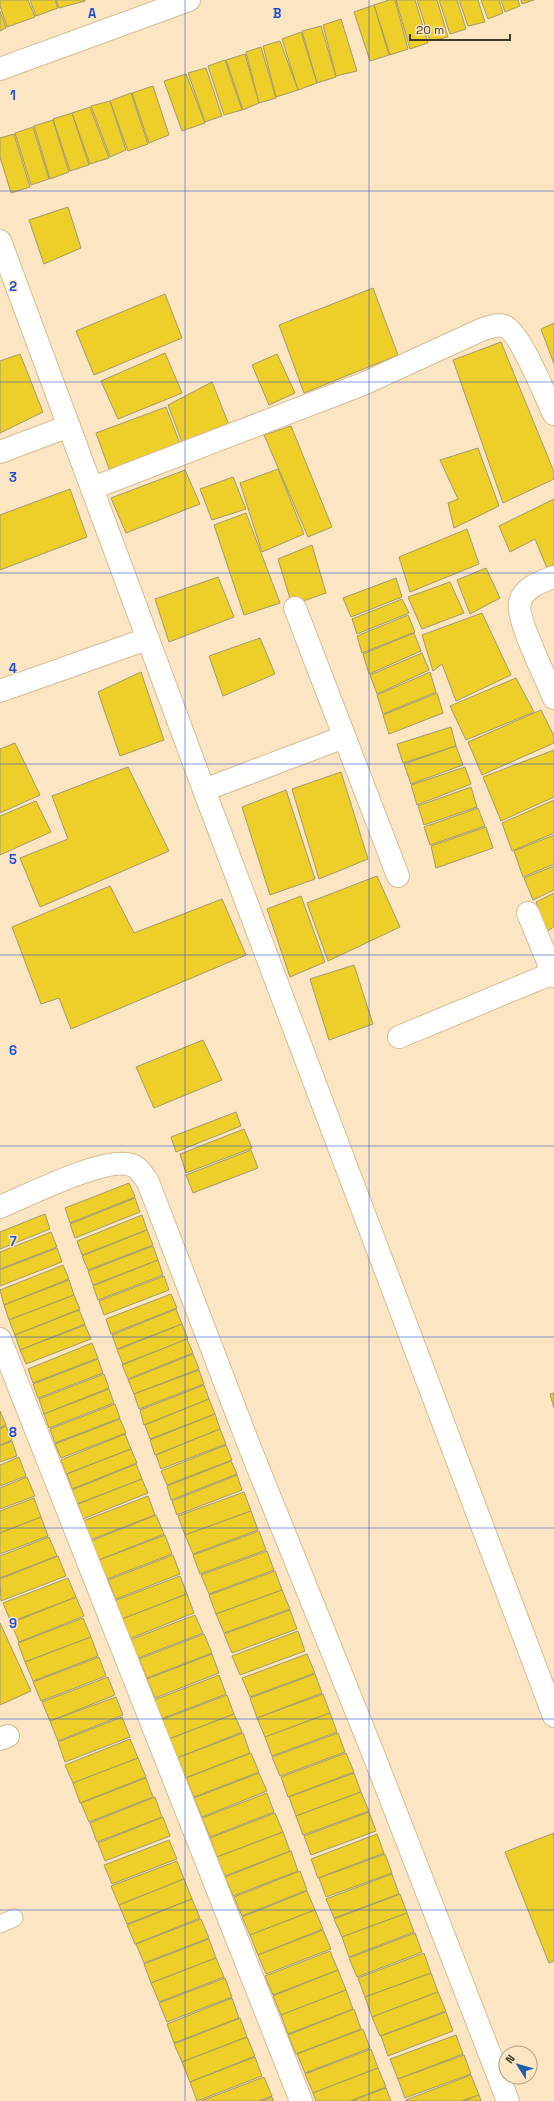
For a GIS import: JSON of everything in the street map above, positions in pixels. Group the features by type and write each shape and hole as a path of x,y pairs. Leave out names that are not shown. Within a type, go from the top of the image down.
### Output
{"street":[{"path":"0,69 189,0"},
{"path":"0,242 93,488 204,790 554,1716"},
{"path":"93,488 363,384 483,329 494,326 506,326 514,333 525,352 554,414"},
{"path":"0,452 69,426"},
{"path":"554,577 534,585 519,602 520,617 554,698"},
{"path":"295,608 398,876"},
{"path":"0,691 147,638"},
{"path":"204,790 344,737"},
{"path":"399,1038 553,975 528,913"},
{"path":"0,1207 87,1170 117,1163 131,1165 140,1170 148,1182 250,1448 371,1748 508,2101"},
{"path":"0,1339 300,2101"}],"building":[{"path":"0,0 28,0 35,17 7,27 0,6"},
{"path":"30,0 55,0 58,8 36,16"},
{"path":"56,0 85,0 85,1 59,8"},
{"path":"389,0 395,0 408,49 390,55 374,5"},
{"path":"396,0 415,0 428,43 410,49"},
{"path":"417,0 437,0 448,37 430,41"},
{"path":"439,0 457,0 466,29 450,34"},
{"path":"459,0 478,0 485,22 468,26"},
{"path":"481,0 499,0 503,13 488,19"},
{"path":"501,0 518,0 520,6 505,12"},
{"path":"521,0 534,0 522,4"},
{"path":"374,5 389,55 370,61 354,12"},
{"path":"0,11 6,28 0,31"},
{"path":"341,19 357,71 336,76 323,25"},
{"path":"321,26 336,77 317,83 302,31"},
{"path":"301,32 317,83 298,90 282,39"},
{"path":"280,41 298,90 276,97 263,46"},
{"path":"261,47 276,98 259,103 246,52"},
{"path":"245,54 259,103 243,110 226,60"},
{"path":"225,60 242,110 224,115 208,66"},
{"path":"206,68 222,116 205,122 188,73"},
{"path":"186,74 205,123 182,131 164,81"},
{"path":"153,86 169,135 149,143 132,93"},
{"path":"131,93 148,144 128,151 110,101"},
{"path":"110,101 126,150 110,157 91,106"},
{"path":"90,107 109,158 90,164 72,113"},
{"path":"72,113 89,165 70,171 53,119"},
{"path":"53,120 69,172 50,179 34,126"},
{"path":"33,127 49,179 31,185 15,133"},
{"path":"14,134 30,187 11,193 0,157 0,138"},
{"path":"68,207 81,248 44,264 29,220"},
{"path":"373,288 398,355 304,393 279,325"},
{"path":"165,294 182,338 94,375 76,331"},
{"path":"554,323 554,364 541,329"},
{"path":"501,342 554,472 554,479 503,503 453,360"},
{"path":"165,353 182,393 118,419 101,381"},
{"path":"20,354 43,412 0,433 0,361"},
{"path":"277,354 295,393 269,405 252,365"},
{"path":"212,382 229,425 183,445 168,405"},
{"path":"166,407 181,446 112,477 96,433"},
{"path":"291,426 332,527 308,537 264,435"},
{"path":"478,448 499,506 454,528 448,503 458,499 440,460"},
{"path":"278,469 304,534 262,552 240,483"},
{"path":"185,470 200,504 126,533 111,498"},
{"path":"233,477 246,509 212,520 200,489"},
{"path":"70,489 87,537 0,570 0,515"},
{"path":"554,499 554,564 547,568 535,539 510,552 499,526"},
{"path":"246,513 280,603 244,615 214,525"},
{"path":"467,529 479,564 410,592 399,557"},
{"path":"312,545 326,593 292,605 278,559"},
{"path":"486,568 500,598 470,614 457,580"},
{"path":"218,577 234,617 169,642 155,599"},
{"path":"396,578 402,597 351,617 343,598"},
{"path":"450,582 464,613 422,629 408,597"},
{"path":"402,599 409,613 357,634 352,619"},
{"path":"482,613 511,675 456,701 442,664 433,671 422,635"},
{"path":"408,615 415,632 362,653 357,636"},
{"path":"414,633 421,651 369,674 363,654"},
{"path":"260,638 275,674 223,696 209,656"},
{"path":"422,653 429,670 377,694 370,675"},
{"path":"141,672 164,740 120,756 98,692"},
{"path":"430,672 436,692 383,714 377,695"},
{"path":"516,678 534,712 466,740 450,706"},
{"path":"437,693 443,713 389,734 383,715"},
{"path":"541,710 554,736 554,743 482,775 468,742"},
{"path":"451,727 456,746 403,763 397,744"},
{"path":"15,743 40,795 0,813 0,749"},
{"path":"456,746 463,765 411,784 404,764"},
{"path":"554,750 554,797 501,821 483,777"},
{"path":"128,767 169,851 40,907 20,858 68,839 52,796"},
{"path":"465,767 471,784 417,805 411,785"},
{"path":"341,772 368,859 319,879 292,789"},
{"path":"471,787 477,807 424,825 418,806"},
{"path":"286,790 315,879 270,895 242,807"},
{"path":"554,800 554,833 512,851 502,823"},
{"path":"36,801 51,832 0,855 0,816"},
{"path":"478,808 485,826 430,845 424,827"},
{"path":"486,827 493,848 436,868 431,846"},
{"path":"554,835 554,864 523,877 514,851"},
{"path":"554,866 554,890 533,900 524,878"},
{"path":"377,876 400,927 328,961 307,903"},
{"path":"110,886 134,933 222,899 246,955 71,1029 59,998 41,1004 12,927"},
{"path":"554,893 554,927 547,931 536,902"},
{"path":"301,896 325,962 290,977 267,909"},
{"path":"354,965 373,1024 329,1040 310,979"},
{"path":"203,1040 222,1080 154,1108 136,1067"},
{"path":"236,1112 241,1126 176,1152 171,1137"},
{"path":"244,1129 252,1148 186,1173 180,1154"},
{"path":"251,1150 258,1168 193,1193 186,1175"},
{"path":"129,1183 135,1197 70,1223 65,1208"},
{"path":"135,1198 140,1212 75,1238 70,1224"},
{"path":"45,1214 50,1229 0,1249 0,1232"},
{"path":"142,1215 147,1230 82,1255 77,1241"},
{"path":"147,1230 153,1245 88,1270 82,1256"},
{"path":"51,1232 57,1247 0,1269 0,1252"},
{"path":"153,1246 158,1260 93,1285 88,1271"},
{"path":"57,1248 62,1262 0,1286 0,1270"},
{"path":"158,1260 163,1275 98,1300 93,1286"},
{"path":"63,1265 69,1279 4,1305 0,1290"},
{"path":"164,1276 169,1290 104,1315 99,1301"},
{"path":"69,1280 74,1295 9,1320 4,1305"},
{"path":"171,1294 177,1308 111,1334 106,1319"},
{"path":"74,1295 80,1309 15,1335 9,1320"},
{"path":"176,1309 182,1324 117,1349 112,1335"},
{"path":"79,1310 85,1324 20,1350 15,1335"},
{"path":"182,1324 188,1339 123,1364 117,1350"},
{"path":"85,1325 91,1339 26,1364 20,1350"},
{"path":"187,1339 193,1353 128,1379 122,1365"},
{"path":"92,1343 98,1358 33,1383 28,1369"},
{"path":"193,1354 199,1369 134,1394 128,1380"},
{"path":"98,1359 103,1373 38,1398 33,1384"},
{"path":"199,1370 204,1384 139,1409 134,1394"},
{"path":"104,1374 109,1388 44,1414 39,1399"},
{"path":"204,1385 209,1399 144,1425 140,1410"},
{"path":"109,1389 114,1403 49,1428 44,1414"},
{"path":"554,1393 554,1408 550,1394"},
{"path":"209,1399 215,1414 150,1439 145,1425"},
{"path":"115,1404 120,1418 55,1443 50,1429"},
{"path":"0,1411 6,1425 0,1428"},
{"path":"215,1414 220,1429 155,1455 150,1440"},
{"path":"120,1419 126,1433 61,1458 55,1444"},
{"path":"6,1426 12,1440 0,1445 0,1429"},
{"path":"220,1429 226,1444 161,1469 156,1455"},
{"path":"125,1434 131,1449 66,1474 61,1460"},
{"path":"12,1441 17,1456 0,1462 0,1446"},
{"path":"226,1445 232,1460 167,1485 161,1471"},
{"path":"131,1449 137,1463 72,1489 67,1474"},
{"path":"19,1457 26,1476 0,1486 0,1465"},
{"path":"231,1461 237,1474 171,1500 167,1486"},
{"path":"136,1464 142,1479 77,1504 72,1490"},
{"path":"237,1475 242,1490 177,1515 172,1501"},
{"path":"27,1477 35,1496 0,1509 0,1488"},
{"path":"142,1479 148,1493 83,1519 78,1504"},
{"path":"244,1492 251,1511 185,1535 178,1516"},
{"path":"148,1496 155,1515 90,1540 83,1521"},
{"path":"34,1498 41,1517 0,1533 0,1511"},
{"path":"251,1511 258,1530 193,1554 185,1535"},
{"path":"156,1515 164,1534 99,1560 91,1541"},
{"path":"41,1517 48,1536 0,1554 0,1533"},
{"path":"259,1531 266,1550 200,1574 193,1555"},
{"path":"165,1535 172,1554 107,1579 99,1560"},
{"path":"49,1537 57,1556 0,1578 0,1556"},
{"path":"267,1551 274,1570 209,1594 201,1575"},
{"path":"173,1555 180,1574 116,1599 108,1580"},
{"path":"58,1556 66,1576 1,1601 0,1579"},
{"path":"275,1571 282,1590 216,1614 209,1595"},
{"path":"180,1576 187,1594 122,1619 114,1601"},
{"path":"68,1578 76,1597 11,1622 3,1603"},
{"path":"282,1590 290,1609 224,1633 216,1614"},
{"path":"187,1594 194,1613 129,1639 122,1619"},
{"path":"76,1597 84,1616 19,1642 11,1623"},
{"path":"290,1610 297,1629 232,1653 224,1634"},
{"path":"195,1615 203,1633 138,1658 130,1640"},
{"path":"83,1618 91,1637 25,1662 18,1643"},
{"path":"0,1623 31,1691 0,1705"},
{"path":"298,1631 305,1651 240,1675 232,1656"},
{"path":"204,1634 212,1653 147,1678 139,1659"},
{"path":"91,1637 98,1656 33,1681 25,1662"},
{"path":"212,1654 219,1673 155,1698 147,1679"},
{"path":"307,1654 315,1673 250,1697 242,1678"},
{"path":"99,1657 106,1676 41,1701 33,1682"},
{"path":"315,1674 322,1693 257,1718 250,1698"},
{"path":"219,1675 226,1694 161,1719 154,1700"},
{"path":"108,1677 115,1695 50,1721 42,1702"},
{"path":"323,1694 330,1713 265,1737 257,1718"},
{"path":"227,1695 234,1714 169,1739 161,1720"},
{"path":"116,1697 123,1715 58,1741 50,1721"},
{"path":"330,1713 337,1732 272,1756 265,1737"},
{"path":"234,1714 242,1732 177,1758 169,1739"},
{"path":"122,1717 130,1737 65,1762 58,1742"},
{"path":"243,1733 250,1753 185,1778 177,1758"},
{"path":"338,1733 345,1752 280,1776 272,1757"},
{"path":"130,1739 138,1758 73,1783 65,1765"},
{"path":"251,1753 259,1772 194,1797 186,1778"},
{"path":"346,1753 354,1772 288,1797 281,1777"},
{"path":"138,1758 146,1777 80,1803 73,1783"},
{"path":"259,1773 267,1791 202,1817 194,1798"},
{"path":"354,1773 361,1792 296,1816 289,1797"},
{"path":"146,1778 153,1797 89,1822 81,1803"},
{"path":"361,1792 369,1811 303,1835 296,1816"},
{"path":"267,1793 274,1812 210,1837 202,1818"},
{"path":"155,1797 162,1817 97,1842 90,1823"},
{"path":"369,1812 376,1831 311,1855 304,1836"},
{"path":"275,1813 283,1832 217,1857 210,1838"},
{"path":"163,1817 170,1836 105,1861 98,1843"},
{"path":"283,1832 290,1851 225,1876 217,1857"},
{"path":"554,1833 554,1961 549,1963 505,1852"},
{"path":"377,1834 384,1853 318,1878 311,1859"},
{"path":"169,1840 177,1859 112,1884 104,1865"},
{"path":"291,1851 298,1871 233,1896 225,1877"},
{"path":"385,1854 392,1873 326,1897 319,1878"},
{"path":"177,1861 184,1879 119,1905 111,1886"},
{"path":"300,1871 307,1890 242,1916 234,1897"},
{"path":"392,1874 399,1894 334,1918 326,1899"},
{"path":"184,1879 192,1899 127,1924 119,1905"},
{"path":"307,1891 315,1910 250,1935 242,1917"},
{"path":"400,1894 407,1913 342,1937 334,1919"},
{"path":"192,1899 200,1918 135,1944 127,1925"},
{"path":"315,1910 323,1929 258,1955 250,1935"},
{"path":"407,1913 414,1932 349,1957 342,1937"},
{"path":"201,1919 209,1938 144,1963 136,1944"},
{"path":"323,1930 331,1949 266,1974 258,1955"},
{"path":"415,1933 422,1952 357,1977 349,1958"},
{"path":"209,1939 216,1958 151,1983 144,1964"},
{"path":"330,1951 338,1970 273,1995 265,1976"},
{"path":"424,1953 431,1973 365,1997 358,1978"},
{"path":"216,1958 224,1977 159,2002 151,1983"},
{"path":"338,1970 346,1990 281,2015 273,1996"},
{"path":"431,1973 438,1992 372,2017 365,1997"},
{"path":"225,1978 232,1997 167,2022 159,2003"},
{"path":"346,1990 353,2009 288,2034 281,2015"},
{"path":"438,1992 446,2011 380,2036 372,2017"},
{"path":"232,1998 239,2018 174,2043 167,2024"},
{"path":"354,2009 361,2029 296,2054 288,2035"},
{"path":"446,2012 453,2031 388,2056 381,2036"},
{"path":"240,2018 247,2037 182,2062 174,2044"},
{"path":"363,2029 370,2048 305,2073 297,2054"},
{"path":"456,2035 463,2054 398,2079 390,2059"},
{"path":"247,2037 255,2056 190,2082 182,2062"},
{"path":"371,2049 378,2068 313,2093 305,2074"},
{"path":"464,2055 471,2074 405,2098 398,2079"},
{"path":"255,2057 262,2076 197,2101 190,2082"},
{"path":"378,2068 386,2087 350,2101 316,2101 313,2093"},
{"path":"471,2075 479,2095 461,2101 406,2101 406,2100"},
{"path":"264,2077 272,2096 258,2101 201,2101"},
{"path":"386,2088 391,2101 351,2101"},
{"path":"479,2095 481,2101 463,2101"},
{"path":"272,2097 274,2101 260,2101"}]}
